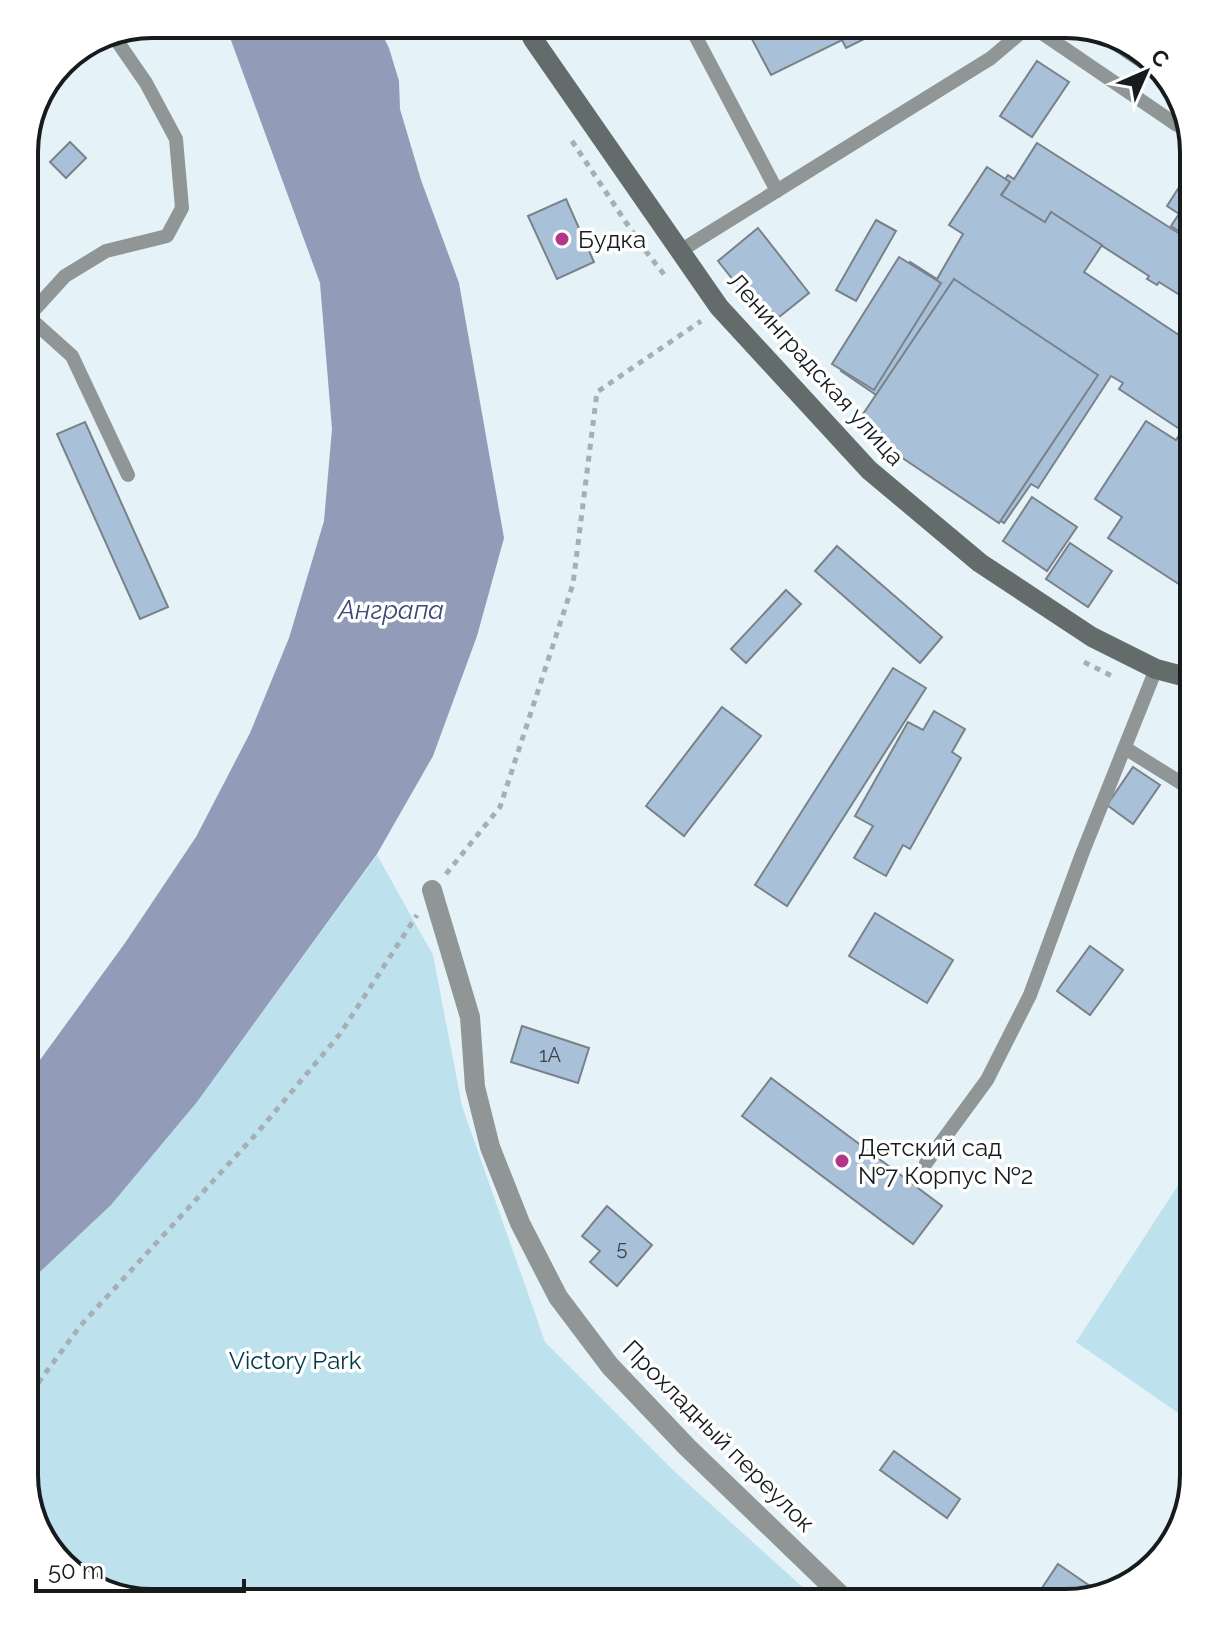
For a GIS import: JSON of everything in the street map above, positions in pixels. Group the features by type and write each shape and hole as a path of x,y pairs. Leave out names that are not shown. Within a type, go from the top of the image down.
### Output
{"street":[{"name":"Ленинградская улица","path":"533,38 719,307 869,470 980,563 1092,637 1156,669 1180,675"},
{"name":"Прохладный переулок","path":"432,890 470,1017 475,1087 490,1147 520,1223 558,1297 610,1366 665,1424 835,1589"}],"lane":[{"path":"696,38 777,191"},
{"path":"680,251 991,58 1015,38"},
{"path":"1050,38 1177,125"},
{"path":"38,304 65,276 106,251 167,236 182,208 176,139 146,83 119,44"},
{"path":"38,328 72,356 128,475"},
{"path":"926,1163 987,1080 1030,995 1156,669"},
{"path":"1125,748 1180,782"}],"path":[{"path":"38,1383 81,1325 258,1132 340,1034 432,890 500,807 573,584 597,392 701,321"}],"green space":[{"name":"Victory Park","path":"377,855 433,955 462,1106 545,1342 674,1471 805,1589 152,1589 108,1580 77,1561 57,1538 47,1519 39,1490 38,1274 111,1205 197,1102"},
{"path":"1180,1182 1180,1414 1076,1342"}],"water":[{"name":"Анграпа","path":"230,38 384,38 399,81 400,109 421,180 459,283 504,538 477,636 433,756 377,854 197,1102 111,1205 38,1274 38,1063 125,943 196,837 250,733 289,638 324,521 332,429 320,283"}],"building":[{"path":"751,38 866,38 846,48 842,40 771,75"},
{"path":"1110,47 1123,53 1147,72"},
{"path":"1037,61 1069,82 1032,137 1000,116"},
{"path":"70,142 86,158 66,178 50,162"},
{"path":"1037,143 1180,234 1180,295 1159,282 1157,285 1147,279 1149,276 1051,213 1045,224 1001,196 1008,185 1003,182 1008,175 1014,179"},
{"path":"987,167 1010,182 1001,195 1045,222 1051,212 1102,245 1084,272 1180,336 1178,428 1119,389 1123,383 1111,376 1038,488 1031,484 1004,523 869,419 882,399 841,371 910,262 937,279 963,234 949,225"},
{"path":"1180,186 1180,232 1171,226 1179,214 1167,206"},
{"name":"Будка","path":"566,199 594,262 557,279 528,216"},
{"path":"876,220 896,231 856,301 836,290"},
{"path":"758,228 809,293 769,325 718,261"},
{"path":"899,257 941,283 874,390 832,364"},
{"path":"954,279 1098,375 999,523 855,426"},
{"path":"1146,421 1176,440 1180,434 1180,585 1108,538 1122,517 1095,499"},
{"path":"85,422 168,607 140,619 57,434"},
{"path":"1032,497 1077,527 1047,571 1003,541"},
{"path":"1070,543 1112,571 1088,607 1046,579"},
{"path":"837,546 942,637 920,663 815,571"},
{"path":"786,590 801,604 746,663 731,649"},
{"path":"893,668 926,688 787,906 755,885"},
{"path":"722,707 761,736 684,836 646,806"},
{"path":"934,711 965,729 952,752 961,758 910,849 903,845 886,876 854,858 873,826 855,816 908,722 923,730"},
{"path":"1133,767 1160,785 1133,824 1107,805"},
{"path":"875,913 953,960 927,1003 849,956"},
{"path":"1090,946 1123,970 1090,1015 1057,991"},
{"path":"522,1026 589,1048 578,1083 511,1062"},
{"name":"Детский сад №7 Корпус №2","path":"771,1078 942,1206 913,1244 742,1116"},
{"path":"607,1206 652,1245 617,1286 590,1262 600,1251 582,1236"},
{"path":"894,1451 960,1499 947,1518 880,1470"},
{"path":"1058,1564 1090,1586 1066,1589 1042,1588"}],"place":[{"name":"Будка","path":"562,239"},
{"name":"Детский сад №7 Корпус №2","path":"842,1161"}]}
